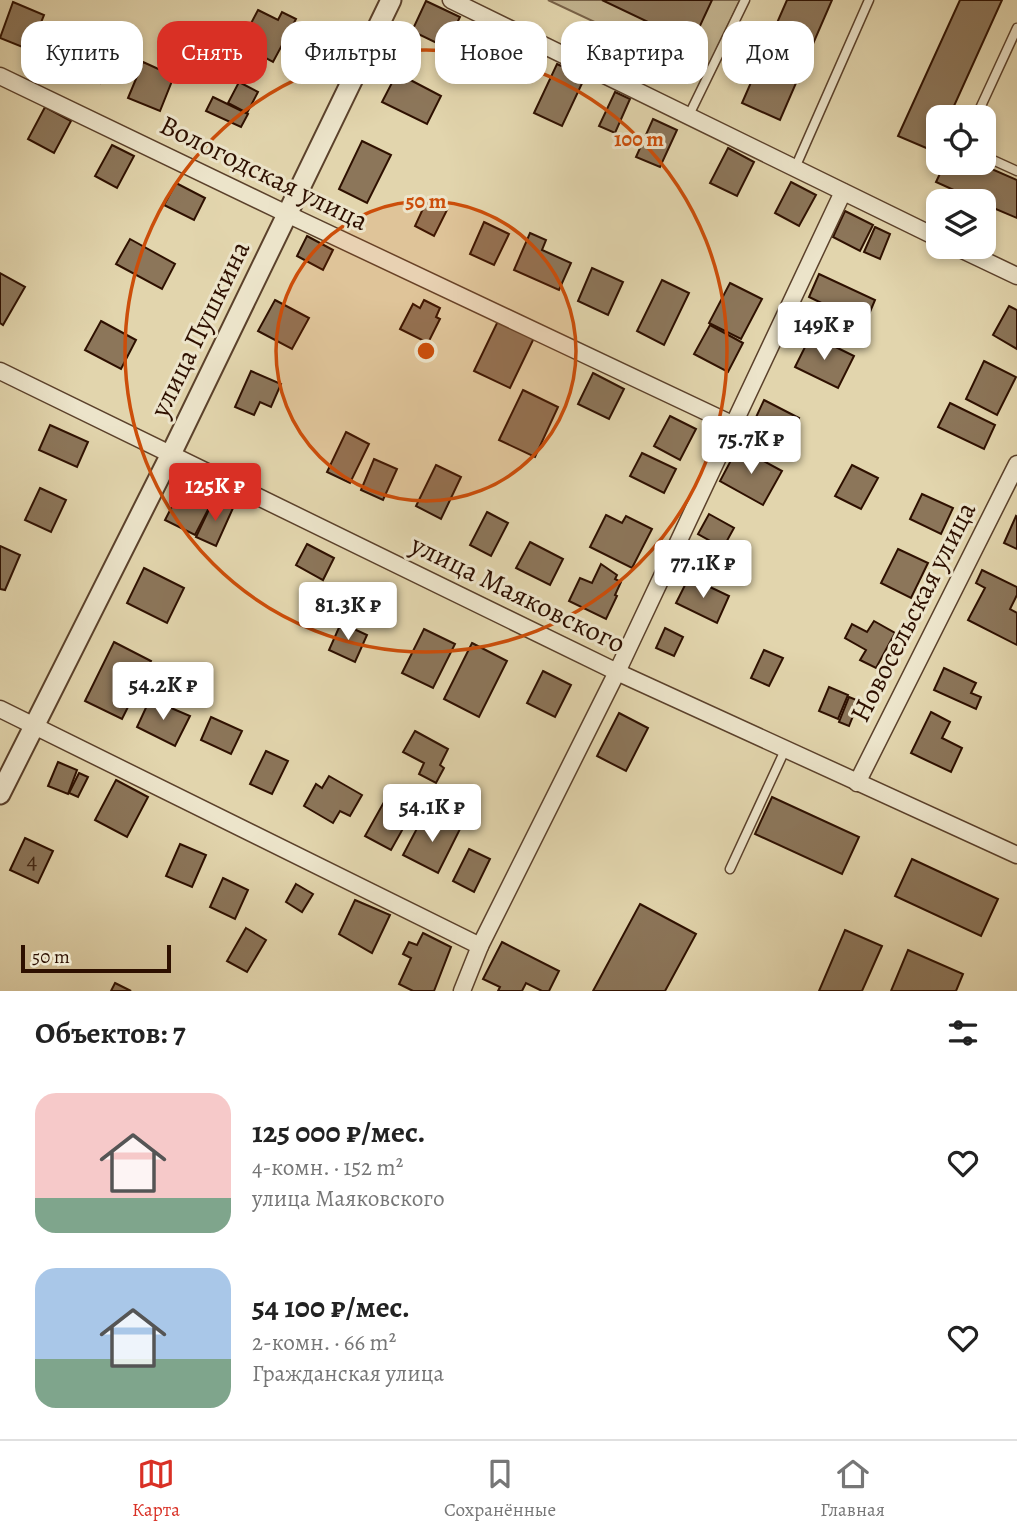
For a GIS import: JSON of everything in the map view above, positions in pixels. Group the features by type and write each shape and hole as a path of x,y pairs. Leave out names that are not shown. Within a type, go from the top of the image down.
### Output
{"street":[{"name":"улица Пушкина","path":"0,794 171,454 391,0"},
{"path":"452,0 926,232"},
{"name":"Вологодская улица","path":"0,76 734,425"},
{"path":"462,991 480,946 617,672 843,192"},
{"path":"981,259 1017,276"},
{"name":"улица Маяковского","path":"0,371 617,672 1017,855"},
{"name":"Новосельская улица","path":"857,783 1017,464"},
{"path":"0,709 480,946"}],"lane":[{"path":"689,115 745,0"},
{"path":"795,168 869,0"},
{"path":"982,105 1017,28"},
{"path":"996,161 1017,171"},
{"path":"730,869 785,750"}],"shaded area":[{"path":"548,0 740,0 730,21 722,21 722,38 708,68 708,21 593,21"}],"building":[{"path":"602,0 712,0 702,21 646,21"},
{"path":"787,0 832,0 814,42 814,21 778,21"},
{"path":"960,0 1002,0 954,105 926,105 926,148 898,136"},
{"path":"426,1 460,17 458,21 435,21 435,42 421,35 421,21 417,21"},
{"path":"13,2 44,15 42,21 21,21 21,46 0,38"},
{"path":"258,10 278,20 282,12 296,19 281,21 281,47 273,62 267,59 267,21 252,21"},
{"path":"143,62 157,68 157,84 171,84 160,111 128,98 134,84 143,84"},
{"path":"557,64 561,66 561,84 582,84 562,126 534,113"},
{"path":"238,84 258,92 247,113 228,103"},
{"path":"391,84 418,84 441,96 427,124 382,102"},
{"path":"750,84 796,84 780,120 742,103"},
{"path":"615,92 630,99 615,133 599,126"},
{"path":"213,97 248,114 241,127 206,111"},
{"path":"45,107 71,121 54,153 28,139"},
{"path":"653,119 677,130 660,167 636,157"},
{"path":"362,141 391,155 367,203 339,189"},
{"path":"112,145 134,156 117,188 95,176"},
{"path":"728,148 754,162 737,196 710,183"},
{"path":"996,171 1017,180 1017,218 996,209 996,189 951,189 936,182 939,175 996,175"},
{"path":"791,182 816,195 799,226 775,213"},
{"path":"176,183 205,198 194,220 164,205"},
{"path":"427,200 447,210 434,236 415,226"},
{"path":"845,211 873,225 860,251 833,237"},
{"path":"484,222 509,234 494,265 470,254"},
{"path":"875,227 890,234 880,259 864,252"},
{"path":"530,233 546,240 542,250 571,263 559,290 514,270"},
{"path":"307,236 333,250 323,270 297,256"},
{"path":"130,239 175,264 162,289 116,264"},
{"path":"592,268 623,282 608,315 578,301"},
{"path":"0,273 25,287 3,325 0,323"},
{"path":"819,274 875,300 865,324 809,297"},
{"path":"662,280 689,293 664,345 637,331"},
{"path":"730,283 762,299 741,339 709,323"},
{"path":"275,300 309,318 292,349 258,331"},
{"path":"424,300 440,308 436,317 440,319 428,343 400,329 413,304 420,308"},
{"path":"1009,306 1017,310 1017,349 993,335"},
{"path":"101,321 136,340 121,369 85,350"},
{"path":"498,321 534,338 510,388 474,371"},
{"path":"710,325 743,343 728,372 694,354"},
{"path":"811,335 854,356 838,388 795,367"},
{"path":"984,361 1016,377 997,415 966,399"},
{"path":"251,371 281,384 271,407 260,402 254,415 235,407"},
{"path":"593,373 624,389 609,419 578,404"},
{"path":"523,390 558,407 535,457 499,440"},
{"path":"764,400 799,418 786,445 751,428"},
{"path":"950,403 995,425 984,449 938,427"},
{"path":"670,416 696,429 680,460 654,446"},
{"path":"50,425 88,442 77,467 39,450"},
{"path":"346,432 369,444 350,483 327,472"},
{"path":"738,447 782,471 763,505 720,481"},
{"path":"642,453 676,469 664,493 630,476"},
{"path":"374,459 397,469 383,500 361,490"},
{"path":"436,465 461,477 441,519 416,506"},
{"path":"852,465 878,478 861,509 835,496"},
{"path":"184,483 214,498 195,535 165,520"},
{"path":"40,488 66,500 51,532 25,520"},
{"path":"922,494 953,508 941,534 910,519"},
{"path":"214,499 233,508 216,546 196,537"},
{"path":"487,512 508,523 491,556 470,545"},
{"path":"709,514 734,528 723,548 698,534"},
{"path":"606,515 622,523 626,516 652,529 632,568 590,547"},
{"path":"1017,517 1017,549 1004,543"},
{"path":"530,542 563,559 550,585 516,568"},
{"path":"307,544 334,558 323,580 296,565"},
{"path":"0,546 20,555 5,590 0,589"},
{"path":"898,549 928,563 911,598 881,583"},
{"path":"601,564 617,575 615,579 621,582 606,619 569,601 580,578 592,583"},
{"path":"144,568 184,588 167,623 127,603"},
{"path":"982,570 1017,587 1017,595 1010,609 1017,613 1017,645 968,620 985,588 976,583"},
{"path":"689,577 729,596 717,623 676,603"},
{"path":"874,621 895,633 876,668 860,660 866,650 845,638 852,624 867,632"},
{"path":"341,623 367,635 355,662 329,650"},
{"path":"665,628 683,637 674,656 656,648"},
{"path":"424,629 455,644 433,688 402,673"},
{"path":"114,642 151,661 122,719 85,701"},
{"path":"472,643 507,661 479,717 444,699"},
{"path":"764,650 783,658 769,686 751,678"},
{"path":"944,668 976,683 971,693 981,697 976,709 934,690"},
{"path":"543,671 571,685 555,717 527,703"},
{"path":"829,687 848,695 838,719 819,711"},
{"path":"849,697 859,701 849,726 839,722"},
{"path":"150,699 190,716 175,746 137,727"},
{"path":"931,712 950,722 942,738 962,748 951,772 911,753"},
{"path":"619,713 648,728 626,771 597,756"},
{"path":"211,717 242,731 231,754 201,740"},
{"path":"415,731 448,749 440,765 444,768 436,783 419,774 424,763 403,752"},
{"path":"266,751 288,761 272,794 250,784"},
{"path":"58,762 77,770 68,794 48,786"},
{"path":"79,773 88,777 78,797 69,793"},
{"path":"329,776 362,795 350,816 340,811 333,823 304,806 316,784 322,788"},
{"path":"116,780 148,797 127,837 95,820"},
{"path":"772,797 859,837 842,874 755,834"},
{"path":"384,802 410,816 391,850 365,836"},
{"path":"423,817 438,825 441,819 460,829 438,873 403,855"},
{"path":"25,838 53,851 38,883 10,870"},
{"path":"180,844 206,855 192,887 166,876"},
{"path":"469,849 490,859 474,892 453,881"},
{"path":"912,859 998,899 981,936 895,896"},
{"path":"223,878 248,890 235,919 210,907"},
{"path":"296,884 313,894 302,912 286,902"},
{"path":"355,900 390,915 372,953 339,934"},
{"path":"640,904 696,934 665,991 593,991"},
{"path":"246,928 266,940 247,972 227,961"},
{"path":"845,930 882,946 862,991 819,991"},
{"path":"423,933 451,947 434,991 413,991 399,984 411,958 403,954 409,942 417,945"},
{"path":"502,942 559,971 549,991 542,991 526,983 522,991 498,991 500,987 483,979"},
{"path":"908,950 963,974 956,991 891,991"},
{"path":"115,983 131,991 111,991"}]}
